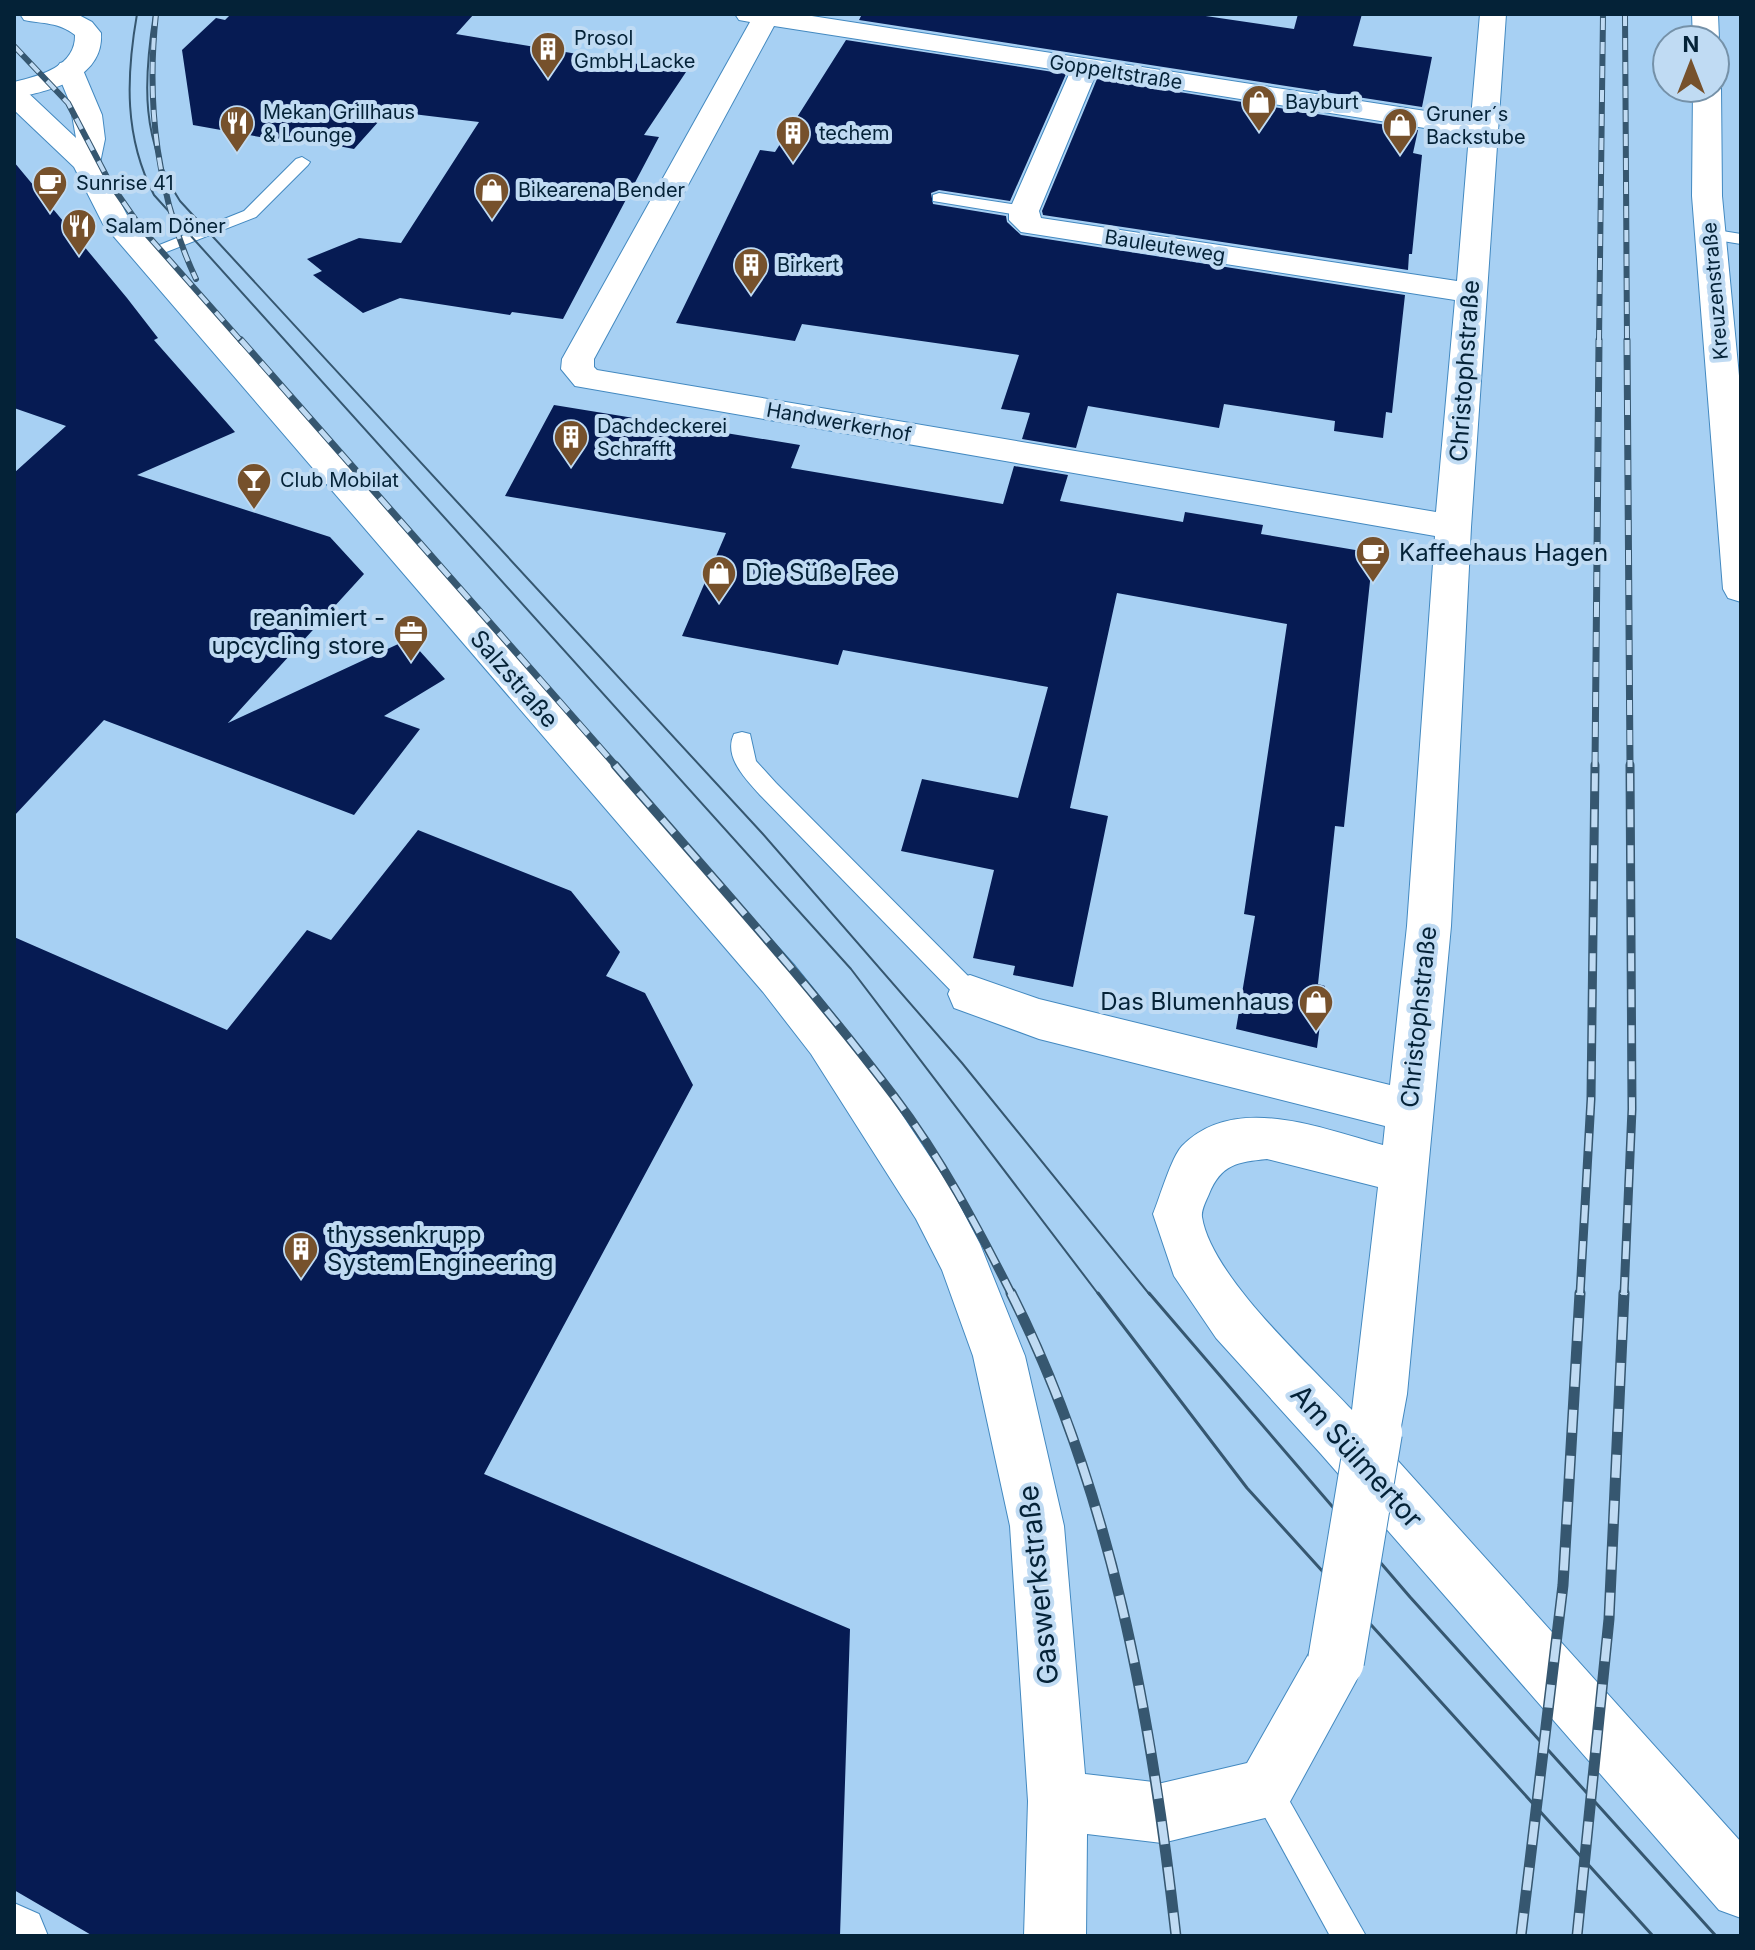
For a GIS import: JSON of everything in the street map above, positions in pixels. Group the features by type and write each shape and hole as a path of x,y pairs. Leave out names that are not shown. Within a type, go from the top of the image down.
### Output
{"street":[{"path":"14,16 32,14 89,24 88,51 70,69 14,92"},
{"name":"Christophstraße","path":"1265,1788 1336,1661 1374,1432 1429,926 1453,527 1493,14"},
{"name":"Goppeltstraße","path":"757,15 854,22 1085,68 1485,129"},
{"name":"Handwerkerhof","path":"757,15 578,359 577,369 587,379 1453,527"},
{"path":"1024,211 1085,68"},
{"path":"14,136 73,151 92,147 89,116 70,69"},
{"name":"Salzstraße","path":"14,92 73,151 114,218 145,254 558,730 779,979 827,1040 933,1203"},
{"name":"Kreuzenstraße","path":"1713,104 1707,196 1726,236 1741,589"},
{"name":"Bauleuteweg","path":"1024,211 1024,220 1032,226 1470,293"},
{"path":"970,994 1039,1019 1410,1111"},
{"name":"Am Sülmertor","path":"1404,1172 1267,1137 1229,1142 1198,1162 1177,1214 1191,1259 1234,1321 1351,1447 1741,1888"},
{"name":"Gaswerkstraße","path":"933,1203 963,1261 999,1356 1037,1526 1058,1801 1055,1936"},
{"path":"1058,1801 1162,1813 1265,1788"}],"lane":[{"path":"145,254 250,214 302,162"},
{"path":"939,198 1024,211"},
{"path":"742,740 746,764 753,772 970,994"},
{"path":"1265,1788 1349,1936"}],"building":[{"path":"231,14 474,14 456,34 686,72 644,135 659,137 563,319 512,312 510,315 400,298 363,313 313,275 322,271 307,259 359,238 401,243 479,122 388,111 354,149 282,135 277,140 193,125 182,50 216,18 225,20"},
{"path":"862,14 1192,14 1294,29 1298,14 1362,14 1353,46 1432,57 1422,107 859,20"},
{"path":"846,40 1066,74 1010,201 939,190 931,193 933,204 1006,216 1007,222 1021,235 1405,295 1392,413 1386,412 1383,438 1334,431 1335,421 1224,404 1219,428 1088,406 1076,448 1022,439 1030,413 1001,409 1019,355 802,324 795,341 676,323 760,150 775,152"},
{"path":"1097,79 1418,130 1413,153 1422,155 1408,270 1043,215 1042,211"},
{"path":"14,162 127,298 158,338 154,340 235,432 137,475 330,537 364,574 228,723 409,639 445,679 384,716 420,729 354,815 104,720 14,816 14,473 66,426 14,408"},
{"path":"554,405 800,445 791,468 1003,504 1014,466 1068,475 1060,501 1183,522 1185,512 1263,525 1261,534 1373,553 1344,827 1335,826 1318,984 1325,986 1317,1048 1236,1029 1255,916 1244,914 1287,624 1117,593 1070,808 1108,816 1073,987 1013,975 1015,966 973,958 994,870 901,851 922,779 1018,798 1048,687 843,650 838,665 682,636 726,533 505,496"},
{"name":"thyssenkrupp System Engineering","path":"418,830 571,891 620,952 606,976 645,993 693,1085 484,1474 850,1629 840,1936 93,1936 14,1890 14,937 227,1030 307,930 331,940"}],"tram line":[{"path":"137,14 131,61 130,106 137,151 154,195 851,969 1099,1295"},
{"path":"154,14 148,64 148,111 158,156 180,201 762,833 962,1063 1150,1295"},
{"path":"1098,1293 1247,1488 1653,1936"},
{"path":"1149,1293 1410,1597 1716,1936"}],"railway":[{"path":"156,14 153,82 158,149 172,215 196,279"},
{"path":"1599,342 1603,14"},
{"path":"1625,14 1627,342"},
{"path":"14,46 68,103 110,183 142,229 242,342"},
{"path":"241,340 617,767"},
{"path":"1595,767 1599,340"},
{"path":"1627,340 1630,767"},
{"path":"615,765 792,969 894,1096 943,1168 1011,1294"},
{"path":"1580,1295 1591,1099 1595,765"},
{"path":"1624,1295 1632,1109 1630,765"},
{"path":"1521,1936 1563,1585 1580,1293"},
{"path":"1577,1936 1609,1619 1624,1293"},
{"path":"1011,1294 1046,1369 1076,1447 1122,1607 1154,1770 1176,1936"}],"place":[{"name":"Prosol GmbH Lacke","path":"548,80"},
{"name":"Bayburt","path":"1259,133"},
{"name":"Mekan Grillhaus & Lounge","path":"237,154"},
{"name":"Gruner´s Backstube","path":"1400,156"},
{"name":"techem","path":"793,164"},
{"name":"Sunrise 41","path":"50,214"},
{"name":"Bikearena Bender","path":"492,221"},
{"name":"Salam Döner","path":"79,257"},
{"name":"Birkert","path":"751,296"},
{"name":"Dachdeckerei Schrafft","path":"571,468"},
{"name":"Club Mobilat","path":"254,511"},
{"name":"Kaffeehaus Hagen","path":"1373,584"},
{"name":"Die Süße Fee","path":"719,604"},
{"name":"reanimiert - upcycling store","path":"411,663"},
{"name":"Das Blumenhaus","path":"1316,1033"},
{"name":"thyssenkrupp System Engineering","path":"301,1280"}]}
